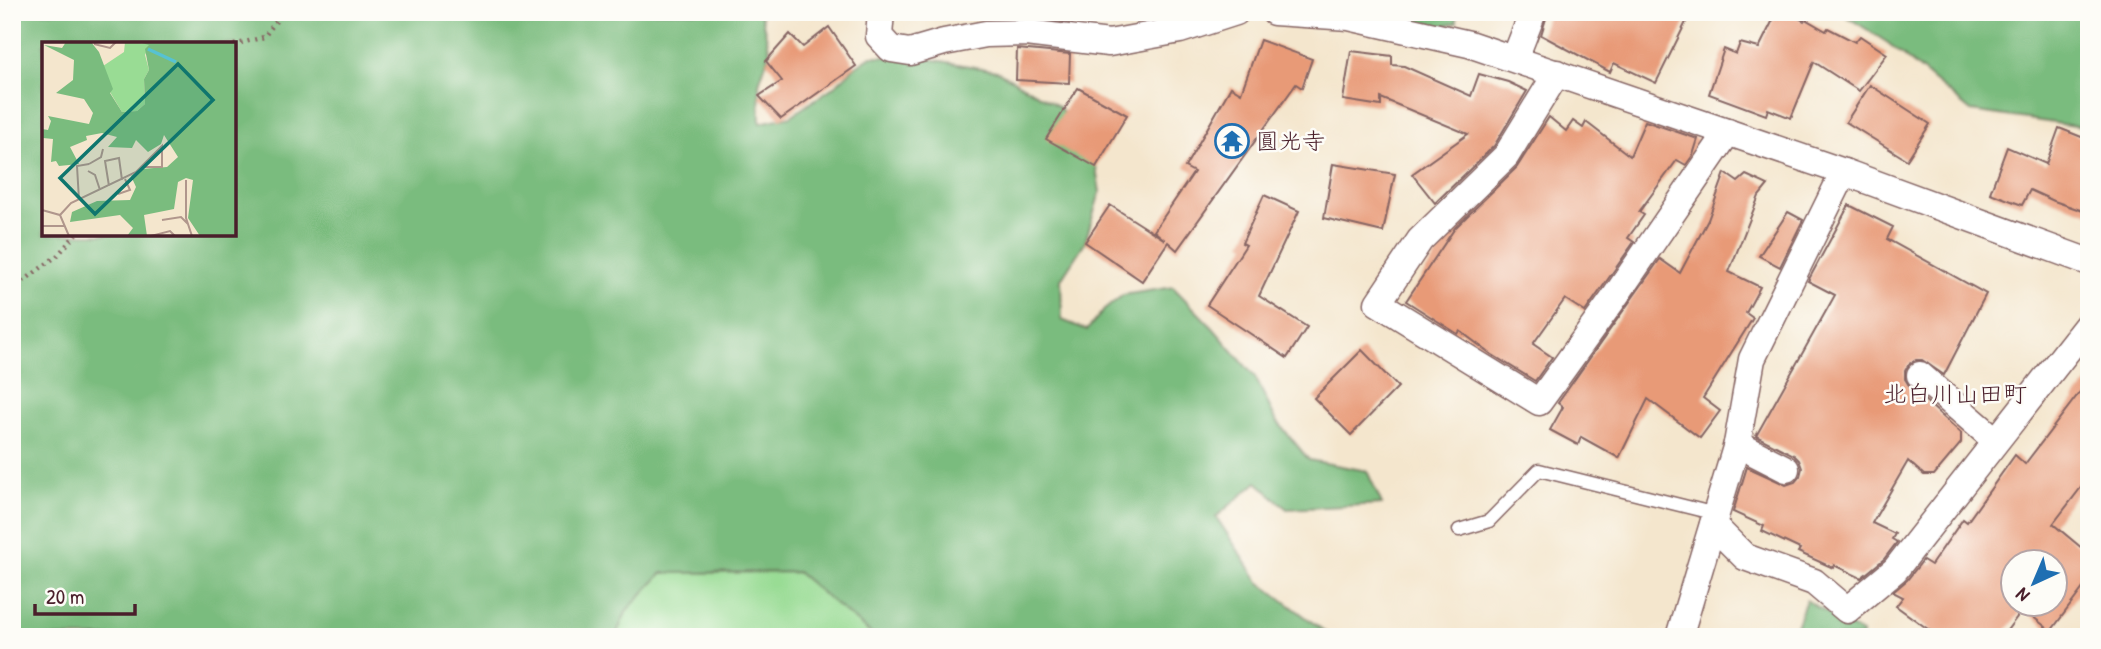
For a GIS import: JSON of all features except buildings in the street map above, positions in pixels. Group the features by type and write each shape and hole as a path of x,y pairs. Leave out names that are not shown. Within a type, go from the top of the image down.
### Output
{"street":[{"path":"881,12 880,36 891,49 910,52 986,34 1026,33 1109,43 1180,30 1236,12"},
{"path":"1274,12 1349,17 1469,44 1515,58 1844,172 2089,261"},
{"path":"1515,58 1533,12"},
{"path":"1557,73 1506,156 1420,240 1378,303 1539,402 1728,132"},
{"path":"1679,637 1737,444 1752,359 1844,172"},
{"path":"1715,519 1745,557 1814,582 1847,610 1895,570 2089,323"},
{"path":"1920,375 1995,440"},
{"path":"1737,444 1786,469"}],"lane":[{"path":"1459,530 1489,521 1539,470 1715,519"}],"path":[{"path":"236,44 264,37 283,12"},
{"path":"12,290 58,254 74,236"}],"green space":[{"path":"12,12 760,12 770,51 759,83 760,123 791,116 836,85 871,56 919,57 997,71 1058,106 1092,144 1100,192 1085,242 1061,279 1062,320 1087,330 1103,311 1123,295 1173,287 1255,377 1276,420 1309,460 1367,471 1382,504 1287,509 1257,482 1216,517 1259,582 1332,637 875,637 797,572 662,573 627,610 615,637 12,637"},
{"path":"1328,12 1457,12 1457,22 1426,31"},
{"path":"1840,12 2089,12 2089,128 1971,111 1888,43"},
{"path":"797,572 875,637 615,637 627,610 662,573"},
{"path":"1806,600 1862,634 1862,637 1792,637"}],"place":[{"name":"圓光寺","path":"1232,141"}],"district":[{"name":"北白川山田町","path":"1955,394"}]}
